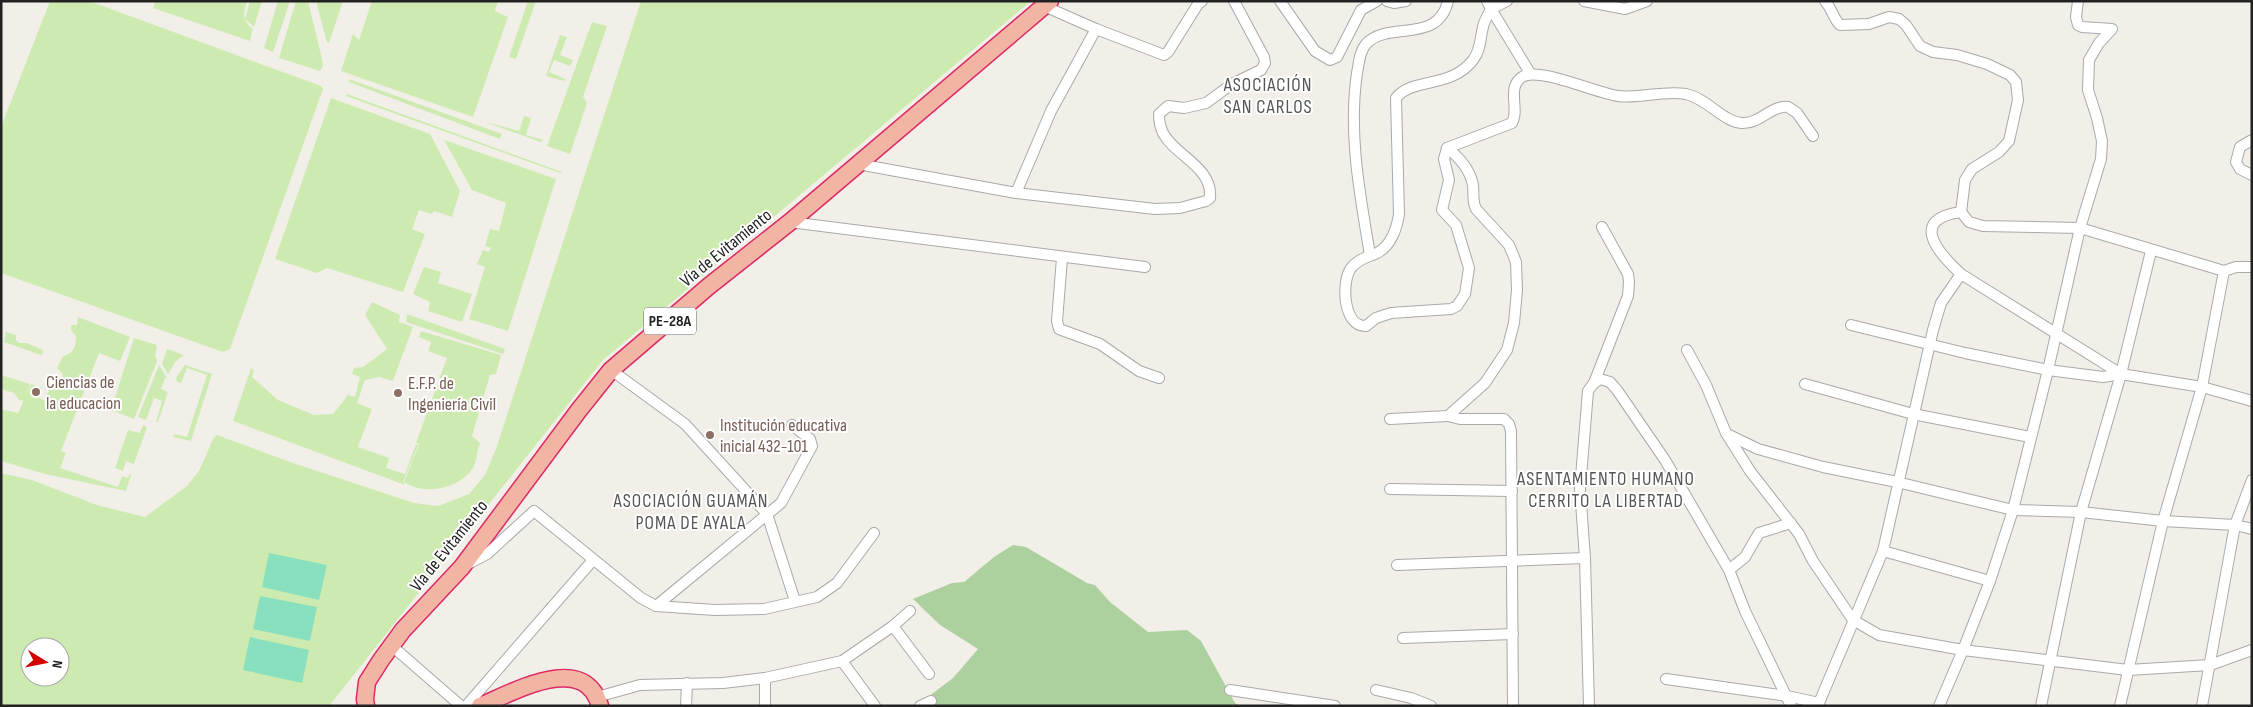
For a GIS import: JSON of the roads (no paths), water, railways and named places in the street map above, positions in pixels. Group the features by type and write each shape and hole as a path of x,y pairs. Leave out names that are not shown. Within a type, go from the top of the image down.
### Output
{"highway":[{"name":"Vía de Evitamiento","path":"366,706 367,682 403,630 462,567 611,370 709,286 790,222 1047,4"},
{"path":"480,706 551,678 566,677 583,681 592,689 598,701"}],"street":[{"path":"1047,4 1096,30 1164,55 1168,52 1198,4 1202,1"},
{"path":"858,164 1016,193 1155,209 1180,208 1206,201 1210,198 1211,190 1201,172 1164,134 1159,114 1168,106 1184,108 1206,103 1232,84 1261,70 1265,63 1260,46 1234,1"},
{"path":"1280,1 1315,51 1330,60 1337,57 1361,10 1377,1"},
{"path":"1387,1 1394,3 1406,1"},
{"path":"1370,255 1354,146 1354,95 1361,53 1366,44 1377,37 1421,28 1434,23 1443,13 1448,1"},
{"path":"1489,5 1507,1"},
{"path":"1584,1 1625,9 1647,1"},
{"path":"1826,1 1831,8 1834,20 1840,25 1869,24 1889,17 1899,19 1906,25 1920,46 1932,52 1956,55 1987,64 2010,75 2016,82 2017,110 2009,141 1999,152 1972,169 1965,180 1961,212 1969,222 1983,226 2080,228 2224,271 2236,267 2252,267"},
{"path":"1939,706 1990,580 2013,510 2048,370 2080,228 2101,159 2102,141 2088,90 2089,60 2112,29 2082,27 2078,25 2076,17 2078,1"},
{"path":"1447,148 1444,159 1449,180 1442,210 1456,225 1468,263 1467,288 1462,300 1451,309 1391,313 1376,318 1366,326 1357,325 1351,318 1346,302 1345,282 1350,269 1360,260 1380,252 1386,246 1396,229 1399,214 1396,98 1407,88 1448,79 1473,61 1480,45 1489,5"},
{"path":"1489,5 1530,73"},
{"path":"1016,193 1052,111 1096,30"},
{"path":"1447,148 1512,123 1515,116 1515,85 1522,77 1530,73 1583,85 1617,96 1668,93 1687,94 1706,102 1728,119 1740,123 1757,121 1780,107 1788,107 1797,113 1813,136"},
{"path":"2252,140 2240,147 2236,162 2240,169 2252,175"},
{"path":"1447,148 1460,158 1468,174 1472,184 1473,203 1476,209 1509,245 1516,262 1517,290 1514,323 1507,350 1485,383 1448,416"},
{"path":"1961,212 1939,218 1931,228 1931,234 1939,253 1960,274 2121,374"},
{"path":"790,222 1145,268"},
{"path":"1589,706 1585,558 1580,488 1588,391 1594,383 1628,296 1629,282 1628,274 1602,227"},
{"path":"2041,706 2081,512 2121,374 2151,250"},
{"path":"1062,258 1057,321 1059,329 1100,344 1139,371 1159,378"},
{"path":"2120,706 2163,522 2202,387 2224,271"},
{"path":"1666,679 1789,701 1824,705 1853,620 1883,551 1897,482 1941,303 1960,274"},
{"path":"1851,325 1965,353 2048,370 2103,376 2121,374 2202,387 2252,401"},
{"path":"1687,350 1706,385 1726,434 1750,471 1799,534 1813,561 1853,620 1879,635 1963,650 2049,662 2128,670 2210,665 2252,650"},
{"path":"611,370 685,424 767,514 795,601"},
{"path":"1594,383 1600,379 1610,382 1665,460 1729,570 1744,611 1789,701"},
{"path":"1805,384 1913,414 2030,437"},
{"path":"1390,419 1448,416 1460,419 1496,418 1504,419 1509,424 1512,491 1513,706"},
{"path":"656,606 780,503 812,446 810,439 792,425"},
{"path":"1726,434 1758,449 1823,467 1897,482 2013,510 2081,512 2163,522 2235,525 2252,529"},
{"path":"2202,706 2235,525 2252,480"},
{"path":"1390,488 1512,491"},
{"path":"462,567 486,554 534,511 640,598 656,606 692,610 764,609 817,597 836,583 874,533"},
{"path":"1729,570 1744,558 1759,533 1791,523"},
{"path":"1883,551 1990,580"},
{"path":"1397,565 1585,558"},
{"path":"466,706 593,560"},
{"path":"598,701 640,685 687,682 723,683 765,678 842,661 893,626 910,611"},
{"path":"893,626 929,674"},
{"path":"1403,638 1513,634"},
{"path":"392,646 461,706"},
{"path":"842,661 875,706"},
{"path":"765,678 765,706"},
{"path":"686,706 687,682"},
{"path":"1230,690 1335,706"},
{"path":"1376,690 1411,698 1430,706"},
{"path":"920,706 931,701"}],"place":[{"name":"Ciencias de la educacion","path":"36,392"},
{"name":"E.F.P. de Ingeniería Civil","path":"398,393"},
{"name":"Institución educativa inicial 432-101","path":"710,435"}],"district":[{"name":"ASOCIACIÓN SAN CARLOS","path":"1268,96"},
{"name":"ASENTAMIENTO HUMANO CERRITO LA LIBERTAD","path":"1606,490"},
{"name":"ASOCIACIÓN GUAMÁN POMA DE AYALA","path":"691,512"}]}
